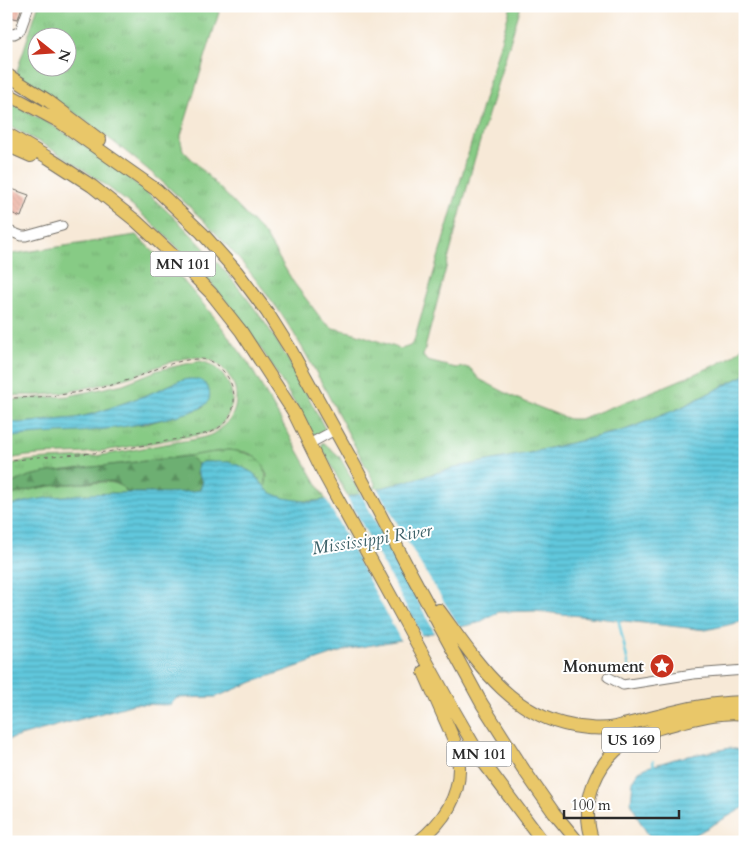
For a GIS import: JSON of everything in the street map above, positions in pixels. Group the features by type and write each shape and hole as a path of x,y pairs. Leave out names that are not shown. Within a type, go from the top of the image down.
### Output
{"highway":[{"path":"6,74 47,100 121,157 138,179"},
{"name":"MN 101","path":"6,93 60,122 138,179 158,191 202,232 237,272 289,347 482,704 524,770 554,813 578,842"},
{"name":"MN 101","path":"6,133 92,186 178,258 212,293 263,363 292,411 324,474 400,612 444,706 543,842"},
{"path":"6,145 27,154 77,182 136,221"},
{"path":"406,564 467,649 504,691 525,708 549,720 565,725 592,729 613,728 697,707 728,702 745,702"},
{"path":"418,842 437,826 443,818 455,797 458,783 458,751 444,706"},
{"name":"US 169","path":"593,842 588,823 592,789 599,771 623,744 648,731 689,720 730,713 745,714"},
{"path":"741,842 745,839"}],"lane":[{"path":"6,33 14,34 20,31 29,6"},
{"path":"6,230 26,236 62,226"},
{"path":"308,444 335,430"},
{"path":"608,677 622,685 693,674 745,670"}],"path":[{"path":"6,398 64,395 110,385 134,378 157,368 200,359 208,360 222,370 233,388 234,399 230,418 210,433 107,452 38,457 6,462"}],"green space":[{"path":"38,6 221,6 181,135 183,150 265,235 294,283 323,321 333,328 355,333 401,349 410,346 414,341 511,6 521,6 474,161 423,356 427,361 456,368 465,367 471,369 479,379 518,399 569,419 580,419 706,369 728,359 745,344 745,375 680,408 625,430 529,453 462,466 348,497 321,447 323,442 339,456 359,491 375,488 376,485 304,351 266,293 204,221 169,188 133,157 56,100 16,74 28,37 28,78 78,78 78,28 31,28"},
{"path":"6,100 60,130 110,163 173,216 193,236 230,277 263,320 296,373 325,431 317,435 313,434 249,331 198,269 170,240 109,188 42,144 6,125"},
{"path":"136,235 181,278 215,318 249,364 326,500 286,499 271,493 265,489 267,475 260,462 253,455 228,450 49,472 29,476 6,486 6,465 36,460 97,456 198,439 215,433 232,416 236,403 236,393 230,378 216,363 197,357 173,361 130,377 75,390 52,394 6,396 6,255"},
{"path":"200,361 210,364 218,370 228,382 232,392 232,404 228,415 212,431 108,450 35,455 6,460 6,438 28,434 146,424 204,407 189,379 179,381 96,413 76,418 19,423 6,422 6,400 68,396 123,384 158,370"},
{"path":"228,450 245,453 258,459 265,471 265,489 262,483 204,462 198,464 189,456"},
{"path":"189,456 198,464 197,474 203,481 200,490 186,493 128,493 118,484 103,481 46,487 6,497 6,486 29,476"},
{"path":"103,482 117,484 128,493 68,496 8,506 6,497 66,484"}],"water":[{"name":"Mississippi River","path":"745,375 745,621 706,630 535,611 498,612 478,623 349,649 255,681 216,697 177,698 170,705 134,704 6,740 6,507 36,500 100,493 175,493 200,490 203,481 197,467 198,464 204,462 228,462 238,465 253,473 269,492 284,498 310,502 352,496 462,466 529,453 625,430 680,408"},
{"path":"196,379 202,382 208,387 209,392 207,403 191,412 116,428 6,438 6,422 19,423 76,418 96,413 179,381"},
{"path":"730,748 745,751 745,807 682,842 656,842 649,836 639,820 631,802 633,781 639,771 678,758"}],"pier":[{"path":"377,488 421,565 461,629 436,635 360,492"},
{"path":"346,495 423,638 402,643 325,497"}],"building":[{"path":"6,6 22,6 18,19 6,16"},
{"path":"6,187 29,195 21,217 6,211"}],"waterway":[{"path":"618,618 630,672"},
{"path":"653,761 654,768"}],"place":[{"name":"Monument","path":"662,666"}]}
